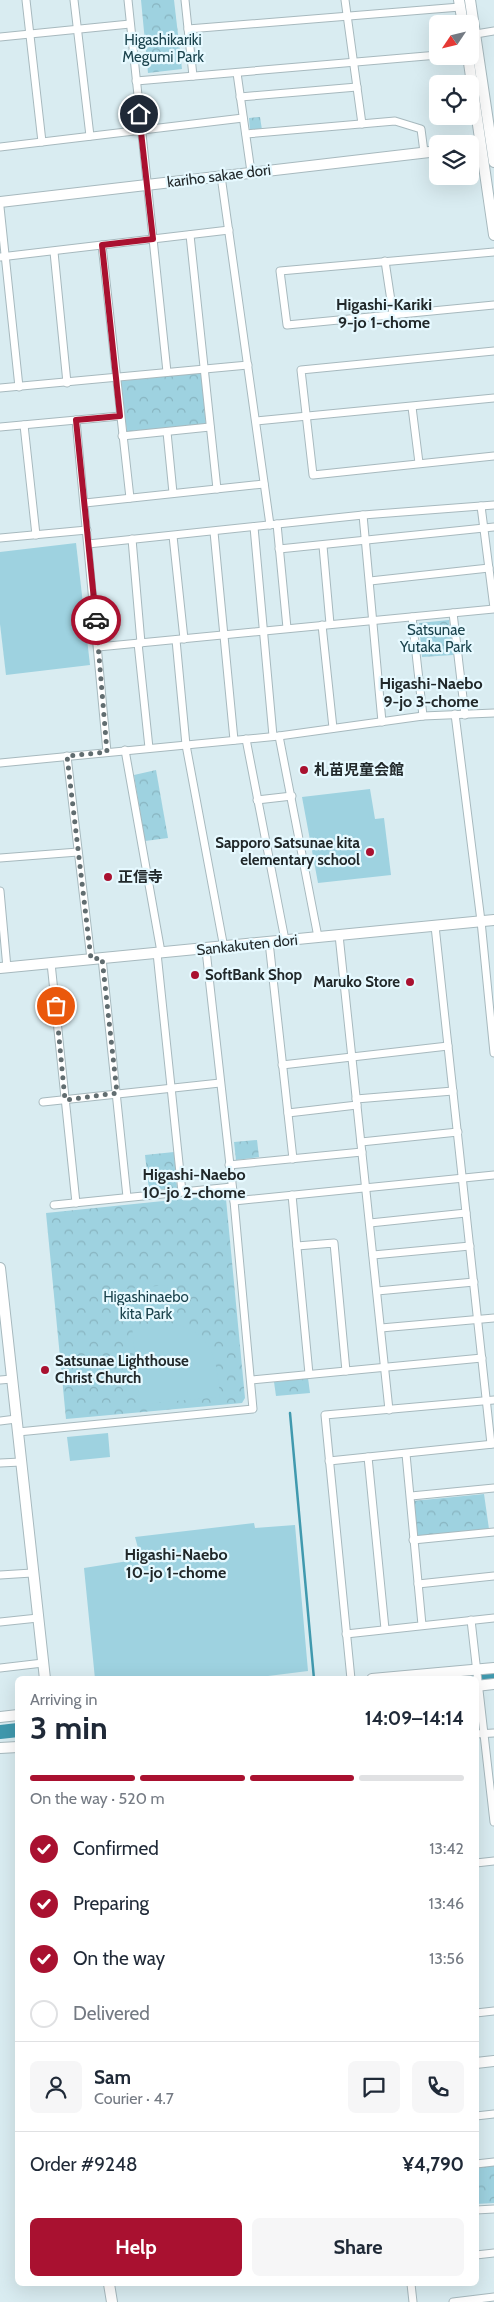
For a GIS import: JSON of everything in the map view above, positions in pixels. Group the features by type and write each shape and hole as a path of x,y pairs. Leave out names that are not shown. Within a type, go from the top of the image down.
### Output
{"street":[{"path":"26,0 42,142"},
{"path":"74,0 90,136"},
{"path":"128,0 166,372"},
{"path":"184,0 193,76"},
{"path":"346,0 362,124"},
{"path":"470,0 471,15"},
{"path":"188,29 347,16 460,3"},
{"path":"0,37 130,24"},
{"path":"479,33 494,31"},
{"path":"136,81 429,56"},
{"path":"470,65 487,144 494,162"},
{"path":"476,65 487,144 494,235"},
{"path":"237,73 251,172"},
{"path":"240,97 357,87"},
{"path":"0,147 243,118"},
{"path":"246,134 395,121 421,129 424,152"},
{"path":"479,145 487,144"},
{"name":"kariho sakae dori","path":"0,202 429,152"},
{"path":"221,176 264,484 279,549 287,628"},
{"path":"0,207 3,257 19,387"},
{"path":"3,257 229,230"},
{"path":"190,235 217,489"},
{"path":"102,245 130,498"},
{"path":"54,252 67,383"},
{"path":"494,252 280,270 288,325 494,305"},
{"path":"385,262 393,314"},
{"path":"494,351 300,370 313,475 494,456"},
{"path":"0,388 248,365"},
{"path":"256,421 494,398"},
{"path":"412,407 419,463"},
{"path":"0,427 120,416"},
{"path":"76,420 107,752"},
{"path":"24,425 36,535"},
{"path":"122,436 210,427"},
{"path":"167,432 173,493"},
{"path":"85,503 264,484"},
{"path":"88,544 363,515 494,505"},
{"path":"98,647 494,608 481,506"},
{"path":"363,515 382,722"},
{"path":"254,527 276,736 292,796 318,937"},
{"path":"279,549 494,527"},
{"path":"0,538 87,530"},
{"path":"214,532 234,740"},
{"path":"173,536 184,639"},
{"path":"132,539 149,748"},
{"path":"323,546 330,624"},
{"path":"370,581 489,568"},
{"path":"453,613 466,715"},
{"path":"412,617 423,716"},
{"path":"322,625 333,728"},
{"path":"176,640 186,745 224,948"},
{"path":"0,763 276,736 423,716 494,712"},
{"path":"455,714 481,921 494,1053"},
{"path":"246,739 285,940"},
{"path":"125,750 159,953 182,1192"},
{"path":"67,756 78,852 117,1093 127,1198"},
{"path":"257,800 292,796"},
{"path":"0,858 78,852"},
{"path":"0,891 4,968"},
{"name":"Sankakuten dori","path":"4,968 96,958 206,950 285,940 494,920"},
{"path":"329,1461 492,1444 490,1400 482,1358 435,926"},
{"path":"339,935 389,1410"},
{"path":"269,942 293,1159"},
{"path":"18,1432 253,1409 234,1201 206,950"},
{"path":"51,964 76,1203"},
{"path":"282,1066 352,1056 448,1046"},
{"path":"42,1102 220,1083"},
{"path":"288,1113 357,1102 453,1091"},
{"path":"361,1142 458,1132"},
{"path":"230,1165 362,1152"},
{"path":"234,1201 494,1175"},
{"path":"54,1205 232,1187"},
{"path":"292,1195 309,1374"},
{"path":"370,1224 466,1213"},
{"path":"298,1246 334,1243 346,1371"},
{"path":"373,1255 470,1246"},
{"path":"0,1268 4,1339 12,1379 45,1676"},
{"path":"377,1291 474,1282"},
{"path":"381,1328 494,1318"},
{"path":"251,1380 482,1358"},
{"path":"0,1380 12,1379"},
{"path":"350,1676 325,1415 490,1400"},
{"path":"0,1421 16,1419"},
{"path":"406,1454 422,1625"},
{"path":"368,1457 385,1629"},
{"path":"0,1463 21,1462"},
{"path":"411,1496 494,1488"},
{"path":"414,1540 494,1532"},
{"path":"0,1575 32,1573"},
{"path":"418,1584 494,1576"},
{"path":"0,1622 38,1618"},
{"path":"346,1634 494,1618"},
{"path":"470,1620 477,1676"},
{"path":"0,1668 44,1663"},
{"path":"417,1676 477,1672 494,1668"},
{"path":"479,1685 494,1684"},
{"path":"479,1693 494,1822"},
{"path":"0,1716 15,1715"},
{"path":"479,1734 494,1733"},
{"path":"0,1748 15,1747"},
{"path":"479,1862 494,1861"},
{"path":"479,2013 494,2011"},
{"path":"479,2063 494,2061"},
{"path":"479,2116 494,2114"},
{"path":"479,2164 494,2162"},
{"path":"479,2210 494,2209"},
{"path":"479,2255 494,2253"},
{"path":"109,2286 112,2302"},
{"path":"411,2286 413,2302"},
{"path":"453,2302 494,2298"}],"green space":[{"name":"Higashikariki Megumi Park","path":"141,0 174,0 182,69 148,73"},
{"path":"260,117 262,130 250,131 249,118"},
{"path":"201,373 206,425 127,433 121,381"},
{"path":"76,543 90,665 6,675 0,624 0,552"},
{"name":"Satsunae Yutaka Park","path":"449,620 453,655 422,657 419,623"},
{"path":"156,770 168,838 145,841 134,775"},
{"path":"370,789 375,819 384,818 391,875 318,883 302,797"},
{"path":"257,1140 259,1157 236,1160 234,1142"},
{"path":"174,1152 177,1188 149,1190 145,1155"},
{"name":"Higashinaebo kita Park","path":"222,1195 226,1199 245,1398 242,1403 66,1419 46,1213"},
{"path":"167,1285 170,1309 128,1312 126,1289"},
{"path":"164,1322 192,1331 202,1338 213,1357 217,1369 220,1397 144,1404 139,1400 132,1326"},
{"path":"308,1378 310,1393 276,1396 274,1382"},
{"path":"108,1433 110,1457 70,1461 67,1437"},
{"path":"484,1494 489,1529 417,1536 413,1501"},
{"path":"254,1523 255,1528 295,1525 308,1671 267,1676 95,1676 84,1568 141,1559 135,1537"},
{"path":"494,2165 494,2203 479,2204 479,2167"}],"waterway":[{"path":"290,1413 314,1676"},
{"path":"479,1677 494,1676"},
{"path":"0,1732 15,1730"}],"way so far":[{"path":"56,1006 65,1100 117,1093 102,958 91,959 67,756 107,752 96,620"}],"place":[{"name":"札苗児童会館","path":"304,770"},
{"name":"Sapporo Satsunae kita elementary school","path":"370,852"},
{"name":"正信寺","path":"108,877"},
{"name":"SoftBank Shop","path":"195,975"},
{"name":"Maruko Store","path":"410,982"},
{"name":"Satsunae Lighthouse Christ Church","path":"45,1370"}],"district":[{"name":"Higashi-Kariki 9-jo 1-chome","path":"384,313"},
{"name":"Higashi-Naebo 9-jo 3-chome","path":"431,692"},
{"name":"Higashi-Naebo 10-jo 2-chome","path":"194,1183"},
{"name":"Higashi-Naebo 10-jo 1-chome","path":"176,1563"}],"route":[{"path":"96,620 76,420 120,416 102,245 153,239 139,114"}]}
